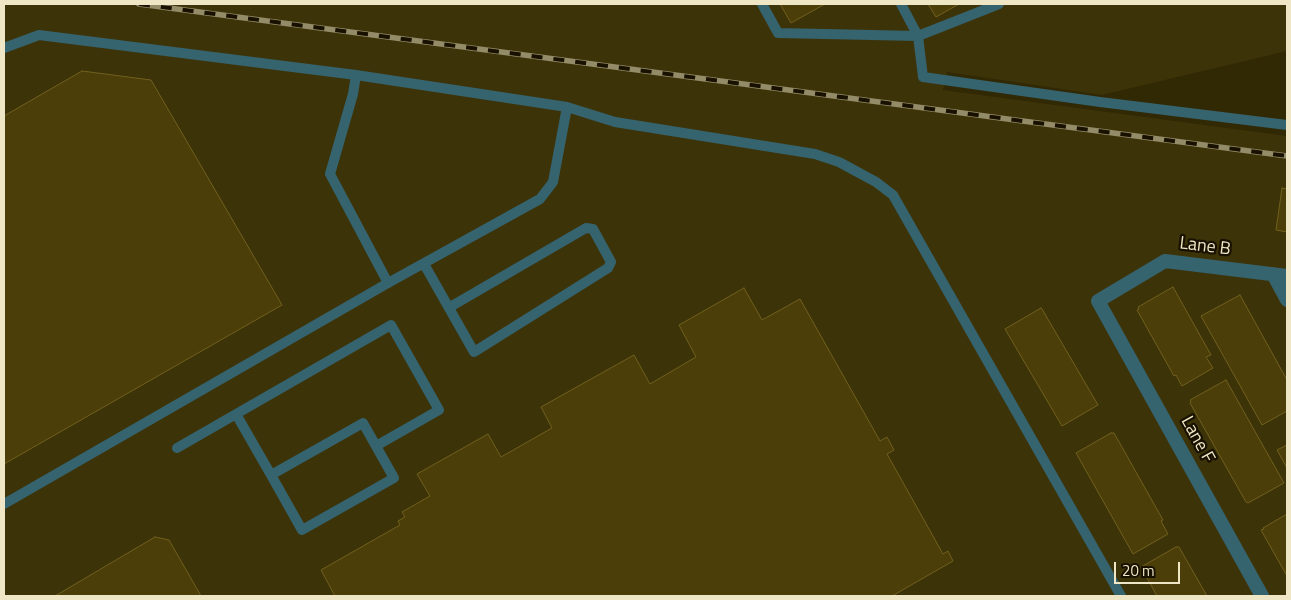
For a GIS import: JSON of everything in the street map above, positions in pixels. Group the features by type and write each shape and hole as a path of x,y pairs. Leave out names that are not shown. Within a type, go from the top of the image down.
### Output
{"street":[{"name":"Lane B","path":"1098,301 1165,261 1287,276"},
{"path":"1273,274 1287,300"},
{"name":"Lane F","path":"1098,301 1262,596"}],"lane":[{"path":"762,4 778,33 918,36 999,4"},
{"path":"901,4 918,36 923,77 1287,125"},
{"path":"4,48 39,35 356,75 567,108 615,122 815,154 839,162 876,182 892,195 1121,596"},
{"path":"356,75 353,94 330,174 388,284"},
{"path":"4,504 540,199 553,182 567,108"},
{"path":"424,264 474,352 608,268 611,262 592,229 586,228 450,307"},
{"path":"178,448 391,326 439,410 376,446"},
{"path":"236,414 302,530 394,478 363,422 271,475"}],"shaded area":[{"path":"4,4 1287,4 1287,51 1102,95 947,72 943,90 1287,136 1287,596 4,596"}],"building":[{"path":"780,4 825,4 791,23"},
{"path":"928,4 959,4 936,17"},
{"path":"82,71 151,80 282,305 4,464 4,116"},
{"path":"1282,188 1287,189 1287,232 1276,230"},
{"path":"1173,287 1211,355 1206,357 1213,368 1182,386 1176,375 1174,376 1137,310 1139,309 1138,307"},
{"path":"744,288 762,320 800,299 880,441 887,437 894,450 887,454 943,554 948,551 953,561 892,596 335,596 321,570 400,525 398,521 405,517 402,512 430,496 417,474 488,434 501,457 552,428 541,407 634,355 650,384 696,357 679,325"},
{"path":"1240,295 1287,380 1287,411 1262,425 1201,316"},
{"path":"1041,308 1098,405 1062,426 1005,329"},
{"path":"1226,380 1284,483 1248,503 1190,403 1190,400"},
{"path":"1114,433 1163,520 1161,521 1168,534 1133,554 1076,453"},
{"path":"1287,445 1287,468 1277,450"},
{"path":"1287,514 1287,576 1261,530"},
{"path":"155,537 169,540 201,596 55,596"},
{"path":"1179,547 1207,596 1157,596 1141,567"}],"railway":[{"path":"139,4 1287,156"}]}
